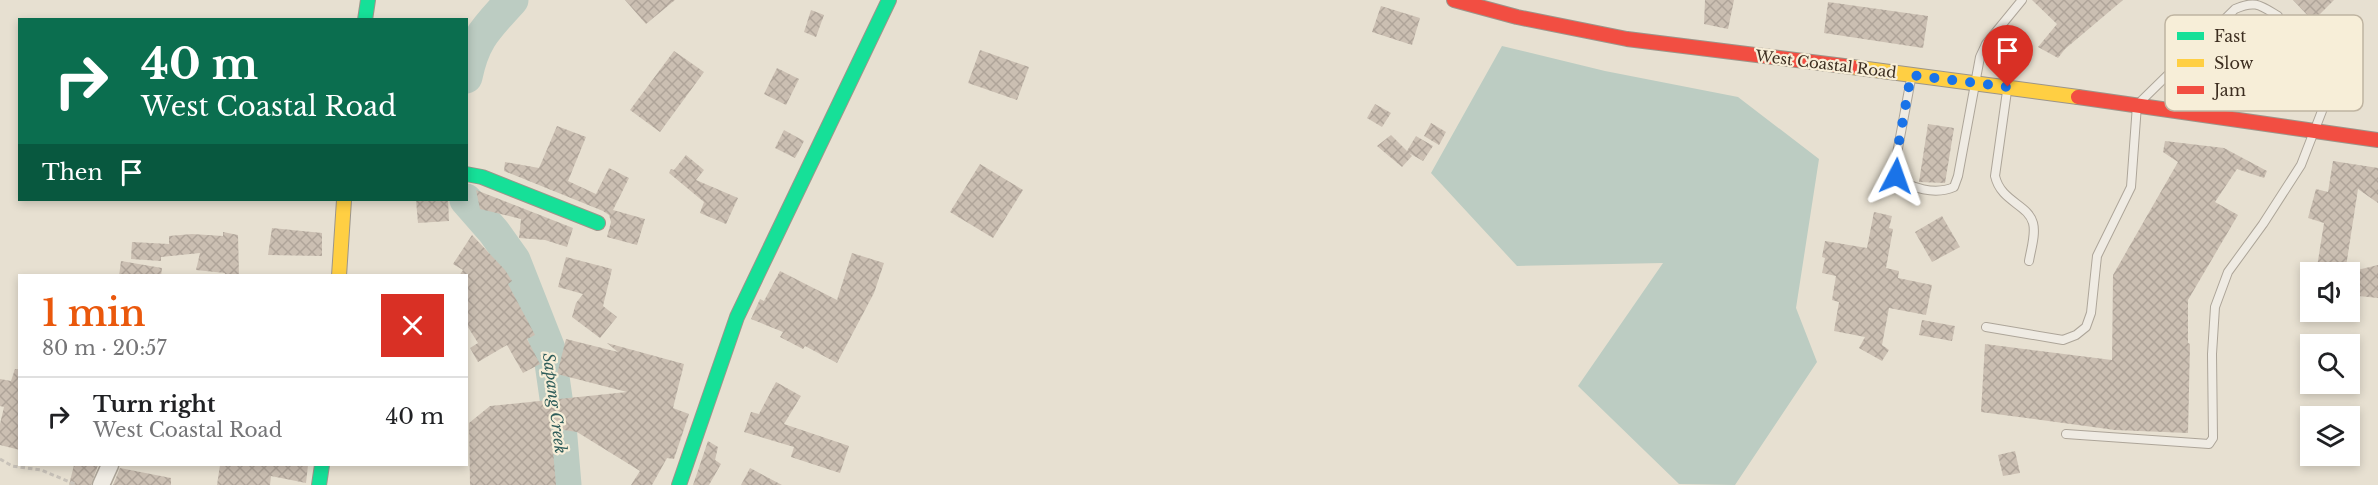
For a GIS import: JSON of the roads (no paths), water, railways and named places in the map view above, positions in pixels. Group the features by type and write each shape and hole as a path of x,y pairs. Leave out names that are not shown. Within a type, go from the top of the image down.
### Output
{"main road":[{"path":"365,18 368,0"},
{"path":"679,485 737,317 889,0"},
{"name":"West Coastal Road","path":"1454,0 1517,17 1627,39 2165,109"},
{"name":"West Coastal Road","path":"2177,111 2378,140"},
{"path":"468,174 482,177 598,223"},
{"path":"339,274 344,201"},
{"path":"319,485 322,466"}],"street":[{"path":"101,485 110,466"}],"lane":[{"path":"1911,75 1895,164 1896,176 1906,185 1943,192 1954,187 1958,176 1980,57 1986,44 2022,0"},
{"path":"2229,15 2235,9 2248,3 2260,5 2276,15"},
{"path":"1986,327 2063,340 2076,335 2086,327 2091,313 2097,256 2131,187 2137,105 2165,78"},
{"path":"2008,87 1995,176 1998,188 2030,216 2034,226 2029,261"},
{"path":"2217,117 2222,111"},
{"path":"2066,434 2209,444 2211,442 2213,438 2212,354 2216,307 2228,272 2264,224 2301,165 2321,111"}],"waterway":[{"name":"Sapang Creek","path":"468,68 477,43 512,0"},
{"name":"Sapang Creek","path":"467,201 494,232 514,260 549,349 560,426 565,485"}]}
